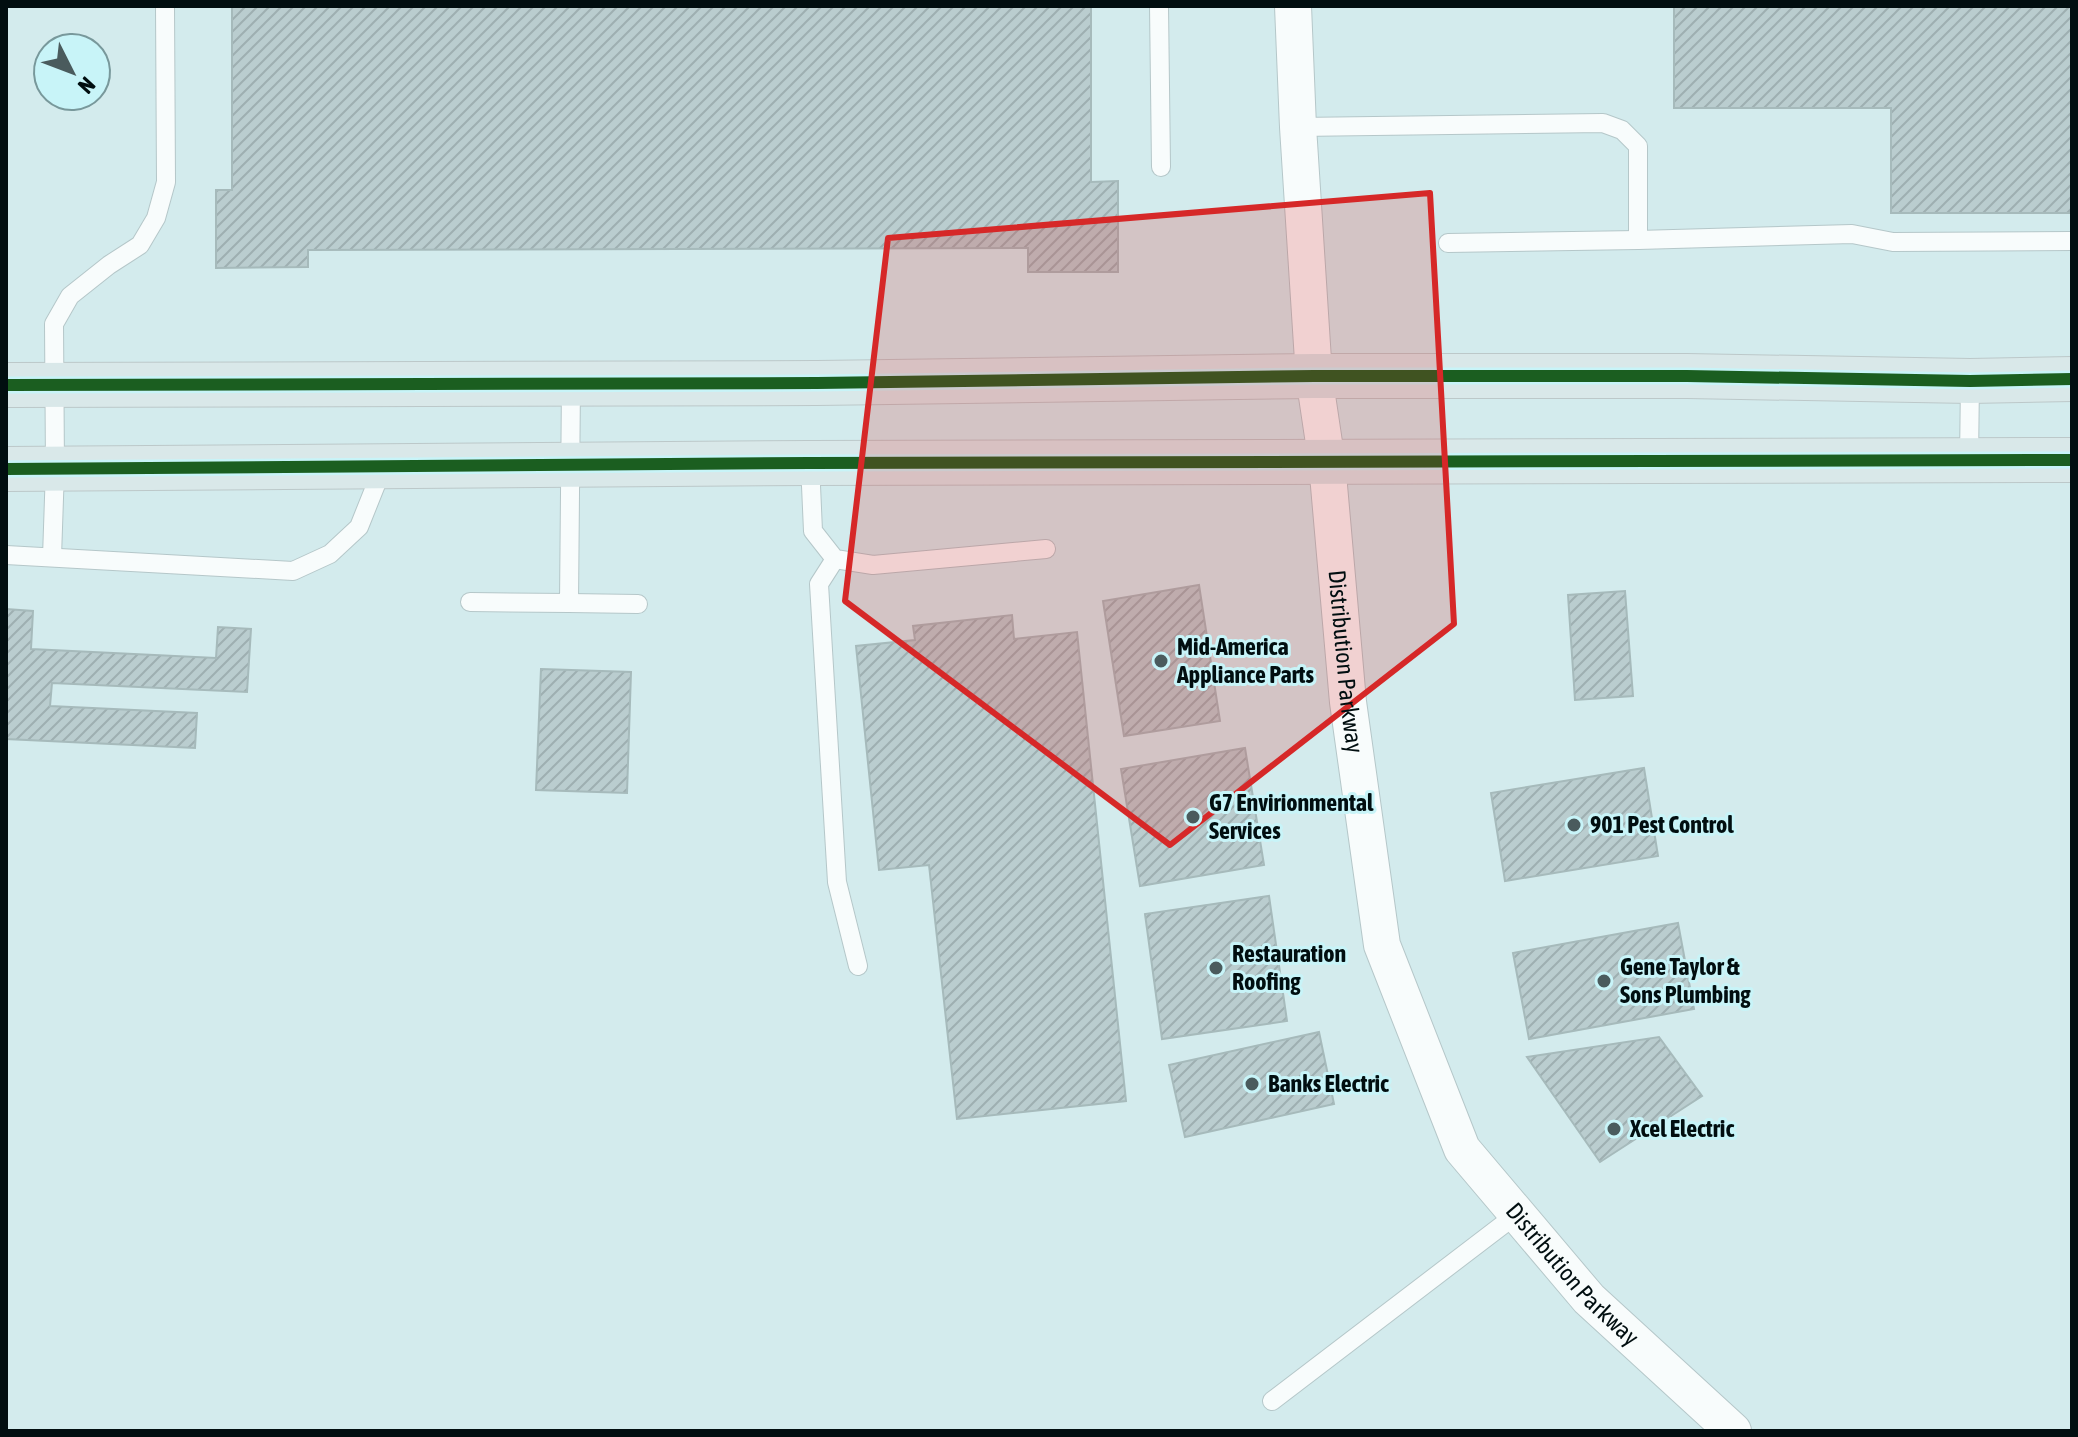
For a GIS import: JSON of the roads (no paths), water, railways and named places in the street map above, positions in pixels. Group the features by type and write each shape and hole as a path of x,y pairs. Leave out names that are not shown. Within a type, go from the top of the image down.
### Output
{"main road":[{"path":"6,385 571,384 1314,376 1687,376 1970,381 2072,379"},
{"path":"6,469 810,463 2072,460"}],"street":[{"name":"Distribution Parkway","path":"1293,6 1314,376 1327,463 1348,702 1382,945 1462,1149 1589,1299 1733,1431"}],"lane":[{"path":"52,557 54,324 70,296 140,245 156,218 166,182 165,6"},
{"path":"1159,6 1161,167"},
{"path":"1298,127 1603,123 1622,130 1638,146 1638,240"},
{"path":"1448,243 1852,234 1893,242 2072,241"},
{"path":"1969,460 1970,381"},
{"path":"569,603 571,384"},
{"path":"810,463 813,531 835,559 873,565 1046,549"},
{"path":"6,555 293,571 330,554 359,527 383,467"},
{"path":"835,559 819,584 837,882 858,966"},
{"path":"470,602 638,604"},
{"path":"1272,1401 1517,1214"}],"place":[{"name":"Mid-America Appliance Parts","path":"1161,661"},
{"name":"G7 Envirionmental Services","path":"1193,817"},
{"name":"901 Pest Control","path":"1574,825"},
{"name":"Restauration Roofing","path":"1216,968"},
{"name":"Gene Taylor & Sons Plumbing","path":"1604,981"},
{"name":"Banks Electric","path":"1252,1084"},
{"name":"Xcel Electric","path":"1614,1129"}]}
